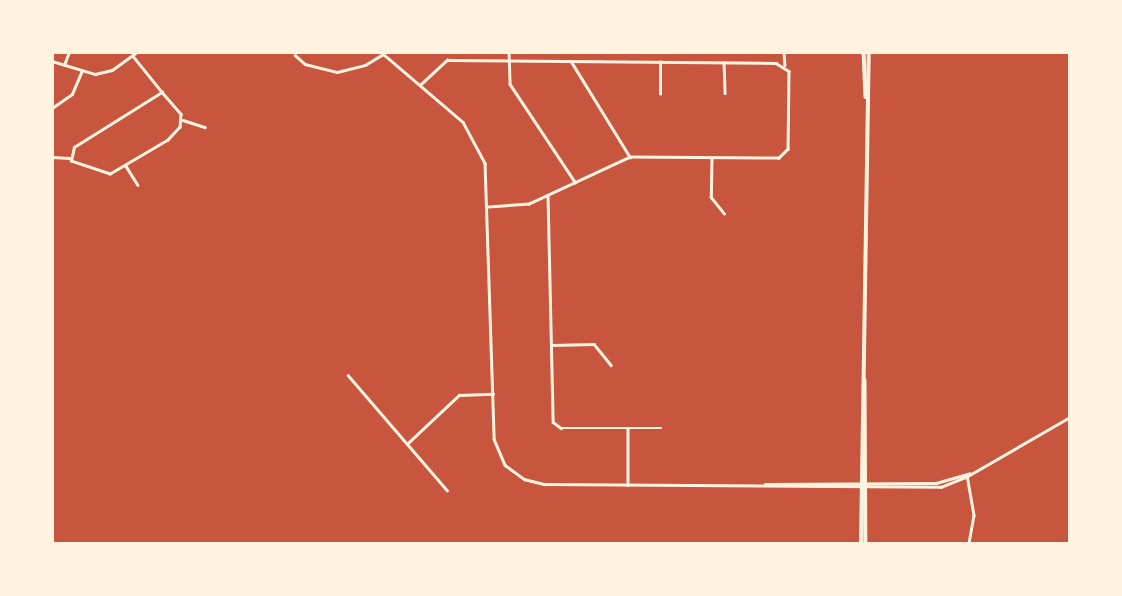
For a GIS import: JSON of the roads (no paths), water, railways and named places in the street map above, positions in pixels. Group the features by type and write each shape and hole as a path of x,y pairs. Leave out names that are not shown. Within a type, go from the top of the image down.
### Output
{"main road":[{"path":"864,544 866,52"}],"street":[{"path":"64,65 69,52"},
{"path":"52,61 82,71 107,72 137,52"},
{"path":"509,52 510,84 575,182"},
{"path":"489,207 521,206 630,157 775,159 786,152 790,79 784,52"},
{"path":"295,55 305,64 337,72 365,65 382,53 463,122 478,144 485,163 489,207 495,447 505,465 519,476 544,484 942,483 973,472 1069,417"},
{"path":"133,56 183,120 205,127"},
{"path":"420,85 447,60 785,65"},
{"path":"571,61 630,157"},
{"path":"660,62 660,94"},
{"path":"724,62 724,93"},
{"path":"52,108 72,94 82,71"},
{"path":"70,158 74,147 162,92"},
{"path":"52,157 70,158 103,174 126,166 172,137 183,120"},
{"path":"712,158 710,197 724,213"},
{"path":"126,166 138,185"},
{"path":"548,195 551,345 556,425 661,428"},
{"path":"551,345 594,344 611,365"},
{"path":"348,375 447,490"},
{"path":"408,443 459,396 492,394"},
{"path":"628,429 628,485"},
{"path":"967,475 974,515 969,544"}]}
